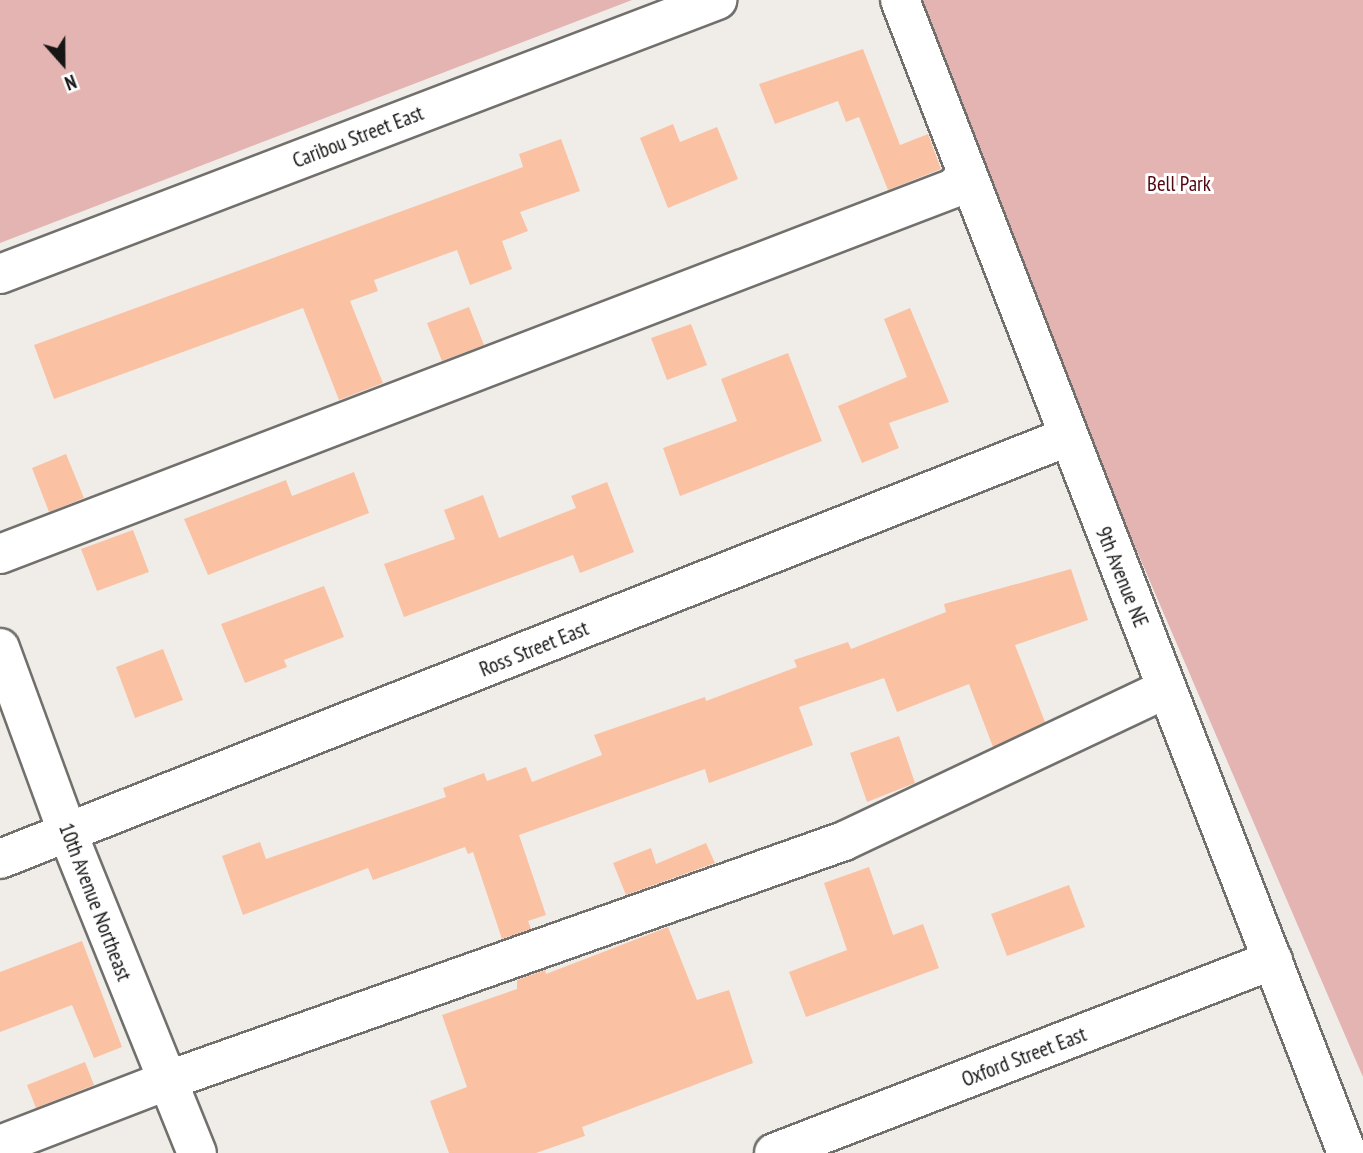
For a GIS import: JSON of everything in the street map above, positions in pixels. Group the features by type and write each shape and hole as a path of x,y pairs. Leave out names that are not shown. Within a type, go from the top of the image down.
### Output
{"street":[{"name":"Caribou Street East","path":"0,274 717,0"},
{"name":"9th Avenue NE","path":"900,0 1067,437 1347,1153"},
{"path":"0,554 954,188 966,175"},
{"name":"Ross Street East","path":"0,859 1067,437"},
{"name":"10th Avenue Northeast","path":"0,648 68,834 197,1153"},
{"path":"0,1145 166,1081 844,841 1166,689"},
{"name":"Oxford Street East","path":"774,1153 1273,960"}],"green space":[{"path":"0,0 632,0 0,243"},
{"name":"Bell Park","path":"900,0 1363,0 1363,1077"}],"building":[{"path":"863,49 900,145 928,134 941,169 888,190 859,117 846,122 838,101 775,124 759,84"},
{"path":"673,124 680,142 717,127 738,179 668,208 640,138"},
{"path":"561,139 580,191 520,212 528,231 502,241 512,269 470,285 457,250 374,280 378,291 350,301 383,383 339,400 303,308 54,399 34,345 523,167 519,154"},
{"path":"469,307 484,345 442,361 427,323"},
{"path":"910,308 949,402 889,423 899,448 862,463 838,406 907,377 884,319"},
{"path":"691,324 707,365 667,380 651,338"},
{"path":"788,353 822,441 680,496 663,448 737,421 721,379"},
{"path":"66,454 84,498 49,512 32,468"},
{"path":"354,472 369,513 208,575 184,519 286,480 292,496"},
{"path":"607,482 634,552 580,573 573,555 404,617 384,564 455,539 444,510 483,495 499,538 576,508 571,496"},
{"path":"133,530 149,572 97,591 81,549"},
{"path":"1071,569 1088,620 1015,645 1045,722 993,747 969,684 897,712 884,678 799,707 813,745 709,783 705,769 519,835 546,915 528,921 531,929 502,939 473,852 468,854 465,847 373,880 368,868 243,915 222,856 260,842 266,859 446,797 443,788 484,773 487,781 526,767 532,782 602,755 594,735 705,697 706,701 797,667 794,660 848,642 851,649 946,612 944,604"},
{"path":"324,586 344,637 284,660 287,667 245,683 221,624"},
{"path":"163,649 183,700 135,718 116,667"},
{"path":"899,736 915,783 867,802 850,753"},
{"path":"706,843 715,863 626,895 613,863 651,848 656,864"},
{"path":"869,867 893,935 923,924 939,968 806,1017 789,972 847,950 824,883"},
{"path":"1069,885 1085,927 1007,956 991,914"},
{"path":"668,927 697,1000 729,990 753,1063 582,1127 585,1136 536,1153 449,1153 430,1101 467,1087 442,1015 517,989 517,980 545,970 546,974"},
{"path":"82,941 122,1047 94,1058 72,1005 0,1032 0,972"},
{"path":"85,1062 94,1085 36,1108 27,1085"}]}
